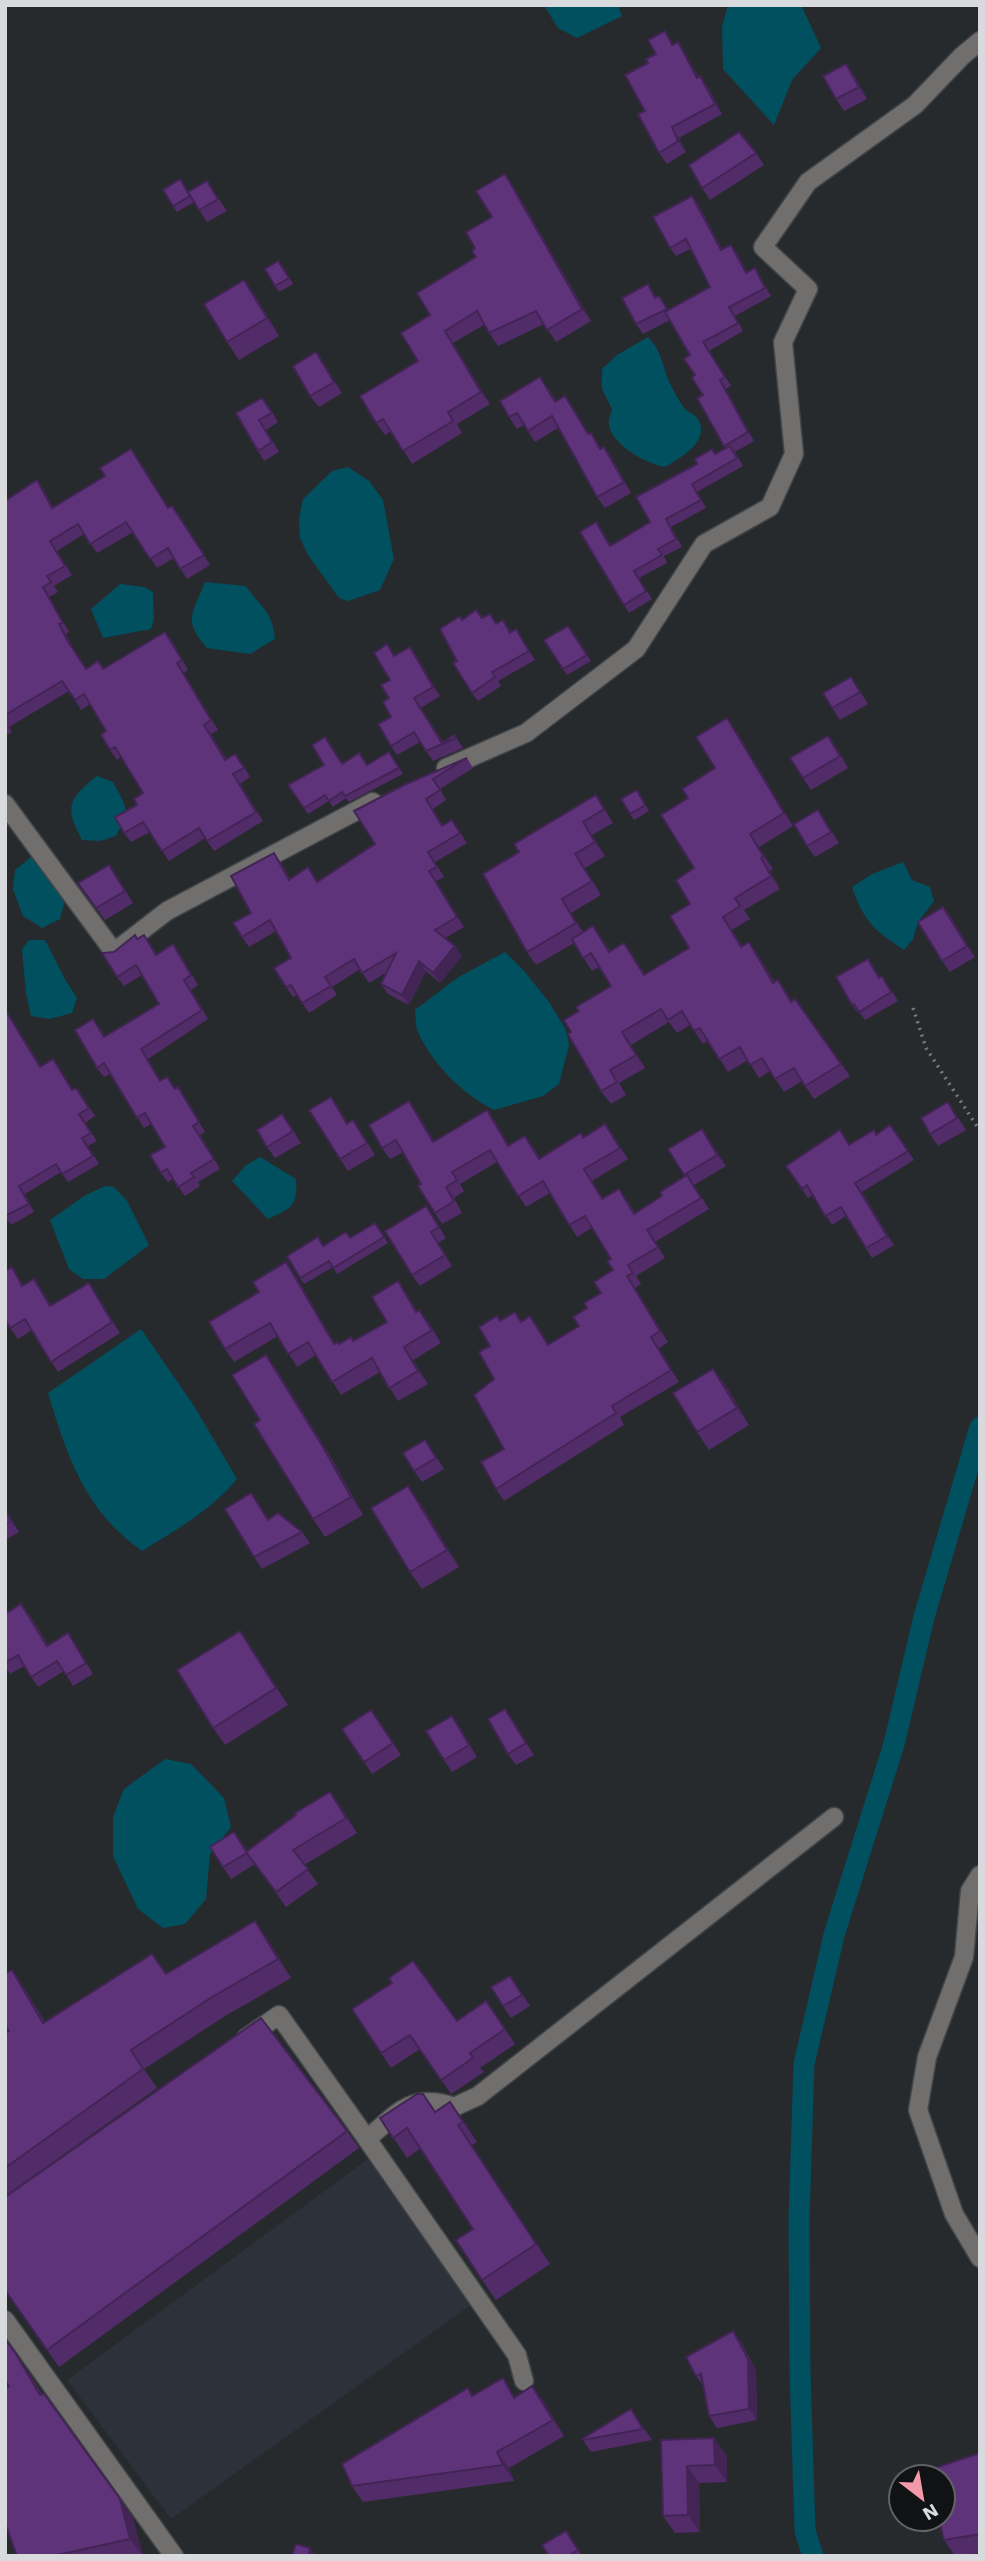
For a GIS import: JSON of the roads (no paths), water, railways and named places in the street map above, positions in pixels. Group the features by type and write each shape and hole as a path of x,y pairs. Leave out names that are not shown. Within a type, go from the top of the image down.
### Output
{"street":[{"path":"430,775 526,733 636,649 704,544 770,507 794,454 783,342 808,289 763,247 808,182 915,105 980,41"},
{"path":"5,804 114,952 167,911 394,791"},
{"path":"367,2139 407,2105 435,2100 454,2107 478,2096 834,1817"},
{"path":"980,1875 970,1891 964,1957 927,2057 918,2110 954,2214 980,2258"},
{"path":"227,2052 279,2015 517,2355 524,2381"},
{"path":"5,2320 174,2556"}],"water":[{"path":"544,5 618,5 622,16 577,38 558,28"},
{"path":"728,5 801,5 821,48 792,80 774,125 723,69 722,27"},
{"path":"648,337 659,354 678,398 685,409 698,419 701,427 700,435 692,448 665,467 640,458 616,440 609,425 612,409 602,389 602,369 617,355"},
{"path":"348,467 369,481 383,500 394,559 380,590 348,601 339,598 308,555 300,538 299,519 303,499 332,471"},
{"path":"205,582 246,586 268,615 275,639 250,654 207,648 192,623 194,609"},
{"path":"120,584 144,587 153,592 154,619 151,629 103,638 91,609"},
{"path":"97,776 113,782 124,804 124,820 116,836 100,841 82,840 71,812 72,805 80,791"},
{"path":"35,854 67,892 60,919 42,928 23,916 13,889 15,870"},
{"path":"903,862 912,880 930,887 934,901 918,922 913,939 904,950 871,924 852,887 872,874"},
{"path":"29,940 45,940 77,998 72,1013 50,1019 31,1016 22,949"},
{"path":"505,952 549,1002 566,1030 569,1045 559,1084 543,1096 494,1110 471,1096 440,1067 418,1032 415,1010 457,978"},
{"path":"260,1157 296,1179 294,1201 287,1209 268,1219 232,1181 245,1166"},
{"path":"105,1186 114,1187 127,1201 149,1245 104,1279 83,1279 69,1269 50,1220 84,1196"},
{"path":"141,1329 194,1406 237,1479 204,1510 142,1551 122,1535 92,1500 71,1460 48,1393"},
{"path":"165,1759 191,1764 224,1798 231,1827 210,1854 206,1899 185,1924 163,1928 138,1909 113,1856 113,1817 124,1789"}],"waterway":[{"path":"813,2556 805,2531 800,2371 799,2220 804,2064 834,1935 894,1744 924,1617 980,1427"}]}
